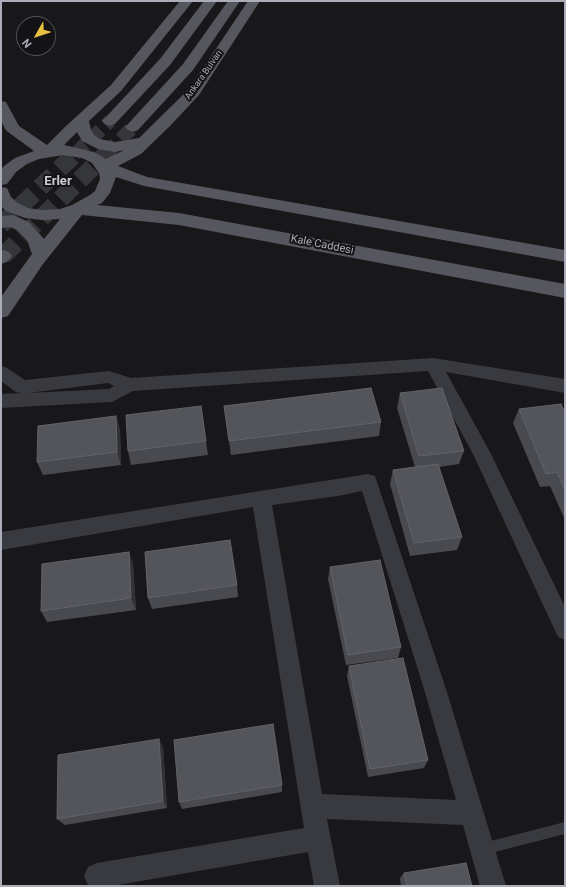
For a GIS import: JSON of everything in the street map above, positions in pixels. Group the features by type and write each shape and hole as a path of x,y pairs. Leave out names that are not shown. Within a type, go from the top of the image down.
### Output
{"main road":[{"path":"48,152 116,88 187,1"},
{"path":"110,121 165,62 211,1"},
{"name":"Ankara Bulvarı","path":"133,127 188,67 234,1"},
{"name":"Ankara Bulvarı","path":"104,167 135,151 165,123 194,92 254,1"},
{"path":"1,105 13,129 48,152"},
{"path":"76,125 84,130 88,138 99,144 110,147 124,146 145,141"},
{"path":"63,150 82,153 98,160 104,167 108,179 102,193 78,209 60,214 42,215 25,213 12,207 3,199 1,181 10,169 21,161 48,152 63,150"},
{"path":"104,167 144,181 565,256"},
{"path":"1,311 42,254 78,209"},
{"name":"Kale Caddesi","path":"78,209 179,219 565,291"},
{"path":"1,222 12,222 23,226 35,238 42,254"}],"street":[{"path":"433,364 481,452 565,630"},
{"path":"1,372 22,387 109,377 130,385 433,364 563,388"},
{"path":"1,401 112,395 130,385"},
{"path":"1,542 261,498 338,488 368,482 435,688 493,886"},
{"path":"261,498 317,838 327,886"},
{"path":"312,806 472,812"},
{"path":"97,876 317,838"}],"lane":[{"path":"482,849 565,828"}],"building":[{"path":"371,388 381,422 229,441 224,406"},
{"path":"442,388 464,451 419,456 400,393"},
{"path":"561,404 565,413 565,490 557,472 546,474 519,409"},
{"path":"201,406 206,441 128,451 126,415"},
{"path":"116,416 117,452 37,462 38,426"},
{"path":"438,464 462,537 414,543 393,470"},
{"path":"230,540 237,585 148,598 145,552"},
{"path":"129,552 131,598 41,611 42,564"},
{"path":"380,560 401,647 348,655 330,567"},
{"path":"403,658 428,760 370,769 349,666"},
{"path":"273,724 282,785 179,802 174,740"},
{"path":"159,739 163,801 57,819 58,755"},
{"path":"466,863 472,886 407,886 404,873"}],"tunnel":[{"path":"75,154 110,121"},
{"path":"107,153 133,127"},
{"path":"1,225 76,153"},
{"path":"3,256 107,153"}],"district":[{"name":"Erler","path":"58,182"}]}
